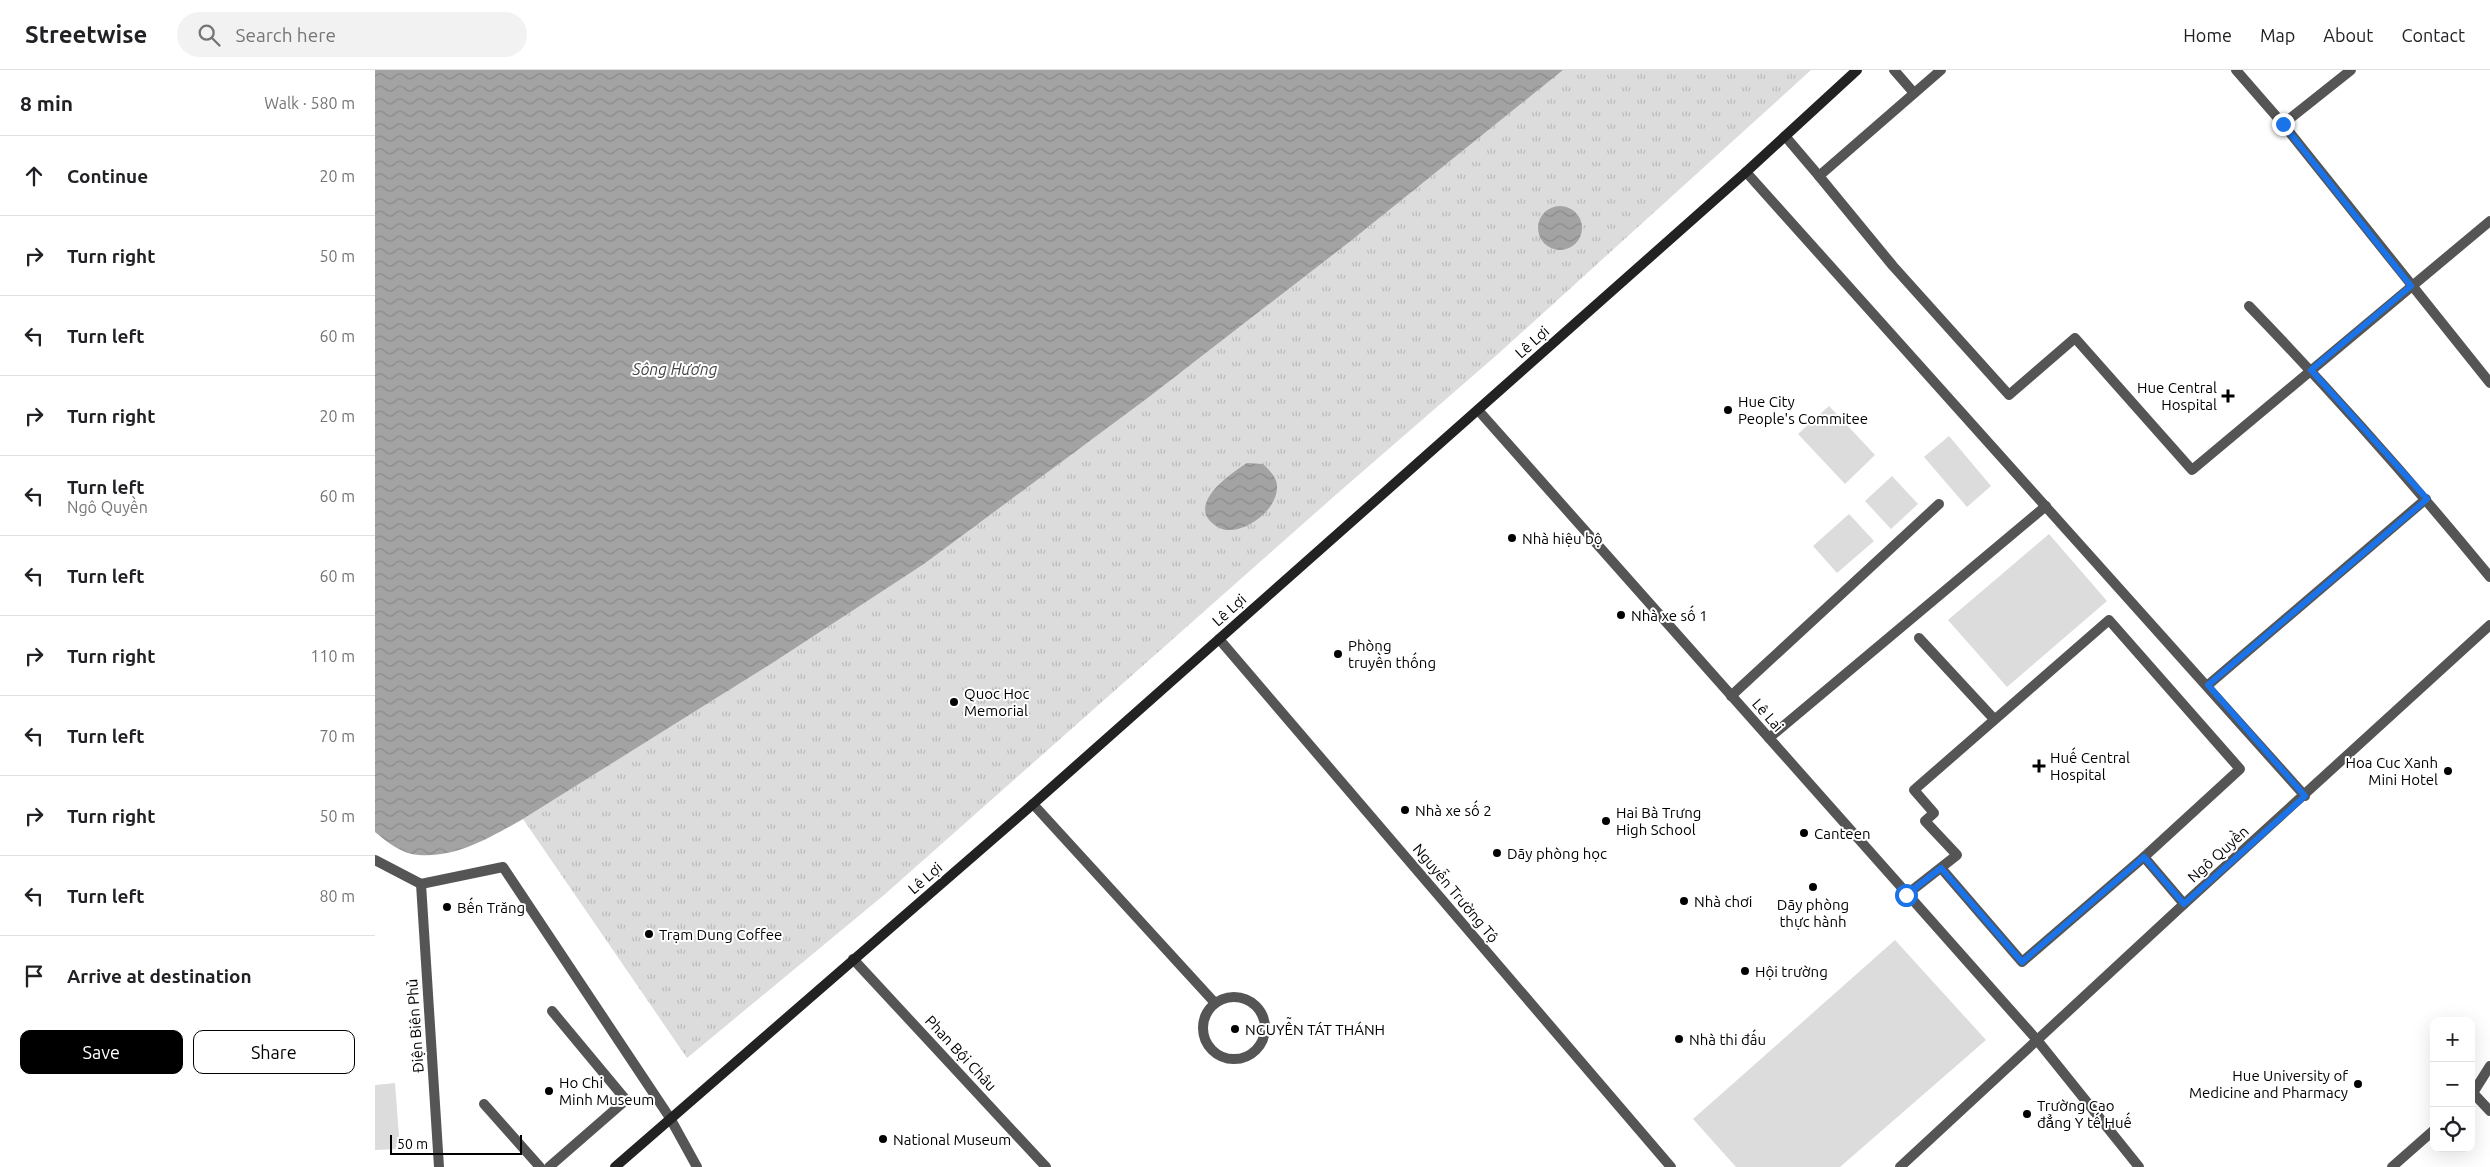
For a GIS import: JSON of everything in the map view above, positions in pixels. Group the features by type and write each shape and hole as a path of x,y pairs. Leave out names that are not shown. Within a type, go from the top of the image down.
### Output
{"main road":[{"name":"Lê Lợi","path":"615,1167 1033,804 1746,172 1857,70"}],"street":[{"path":"1894,70 1914,93"},
{"path":"1819,176 1941,70"},
{"path":"2236,70 2283,124 2490,383"},
{"path":"2283,124 2351,70"},
{"path":"1785,136 1893,266 2009,395 2075,338 2193,470 2490,221"},
{"path":"1746,172 2208,685 2305,796"},
{"path":"2249,306 2311,370 2427,499 2490,577"},
{"name":"Lê Lai","path":"1478,410 1906,895 2037,1040 2139,1167"},
{"path":"2208,685 2427,499"},
{"path":"1731,696 1939,504"},
{"path":"1769,738 2046,506"},
{"path":"1906,895 1957,855 1925,821 1934,813 1914,790 2109,620 2240,769 2144,857 2022,962 1941,868"},
{"name":"Ngô Quyền","path":"1900,1167 2184,904 2490,626"},
{"path":"1919,638 1994,719"},
{"name":"Nguyễn Trường Tộ","path":"1219,639 1671,1167"},
{"path":"1033,804 1215,1003"},
{"path":"2144,857 2184,904"},
{"path":"375,860 421,884 503,867 670,1118 697,1167"},
{"name":"Điện Biên Phủ","path":"421,884 439,1167"},
{"name":"Phan Bội Châu","path":"853,959 1046,1167"},
{"path":"1240,997 1258,1007 1265,1026 1262,1042 1256,1050 1238,1058 1227,1058 1211,1048 1203,1031 1207,1013 1215,1003 1223,999 1240,997"},
{"path":"549,1167 626,1100 552,1012"},
{"path":"2475,1092 2490,1066"},
{"path":"2475,1097 2490,1111"},
{"path":"484,1104 540,1167"},
{"path":"2392,1167 2430,1134"}],"green space":[{"path":"1563,70 1811,70 1498,354 1339,492 884,895 687,1058 523,819 774,662 924,564 1149,397 1352,240"},
{"path":"1829,406 1875,455 1845,484 1798,434"},
{"path":"1949,436 1991,486 1967,507 1924,457"},
{"path":"1892,476 1918,504 1891,529 1865,501"},
{"path":"1849,514 1874,541 1837,573 1813,546"},
{"path":"2049,534 2107,601 2007,687 1948,620"},
{"path":"1895,940 1986,1040 1840,1167 1736,1167 1693,1119"},
{"path":"395,1083 400,1149 375,1150 375,1085"}],"water":[{"name":"Sông Hương","path":"375,70 1563,70 1352,240 1149,397 924,564 774,662 499,833 460,850 433,855 419,855 401,850 375,832"},
{"path":"1564,206 1576,212 1581,219 1581,237 1576,244 1569,249 1556,250 1548,247 1541,240 1538,224 1541,216 1548,209"},
{"path":"1247,463 1263,464 1274,477 1277,486 1273,503 1267,511 1252,523 1235,530 1222,529 1210,521 1206,513 1206,504 1216,488 1224,480"}],"place":[{"name":"Hue Central Hospital","path":"2228,396"},
{"name":"Hue City People's Commitee","path":"1728,410"},
{"name":"Nhà hiệu bộ","path":"1512,538"},
{"name":"Nhà xe số 1","path":"1621,615"},
{"name":"Phòng truyền thống","path":"1338,654"},
{"name":"Quoc Hoc Memorial","path":"954,702"},
{"name":"Huế Central Hospital","path":"2039,766"},
{"name":"Hoa Cuc Xanh Mini Hotel","path":"2448,771"},
{"name":"Nhà xe số 2","path":"1405,810"},
{"name":"Hai Bà Trưng High School","path":"1606,821"},
{"name":"Canteen","path":"1804,833"},
{"name":"Dãy phòng học","path":"1497,853"},
{"name":"Dãy phòng thực hành","path":"1813,887"},
{"name":"Nhà chơi","path":"1684,901"},
{"name":"Bến Trăng","path":"447,907"},
{"name":"Trạm Dung Coffee","path":"649,934"},
{"name":"Hội trường","path":"1745,971"},
{"name":"NGUYỄN TÁT THÁNH","path":"1235,1029"},
{"name":"Nhà thi đấu","path":"1679,1039"},
{"name":"Hue University of Medicine and Pharmacy","path":"2358,1084"},
{"name":"Ho Chi Minh Museum","path":"549,1091"},
{"name":"Trường Cao đẳng Y tế Huế","path":"2027,1114"},
{"name":"National Museum","path":"883,1139"}],"route":[{"path":"1906,895 1941,868 2022,962 2144,857 2184,904 2305,796 2208,685 2427,499 2311,370 2411,286 2283,124"}]}
